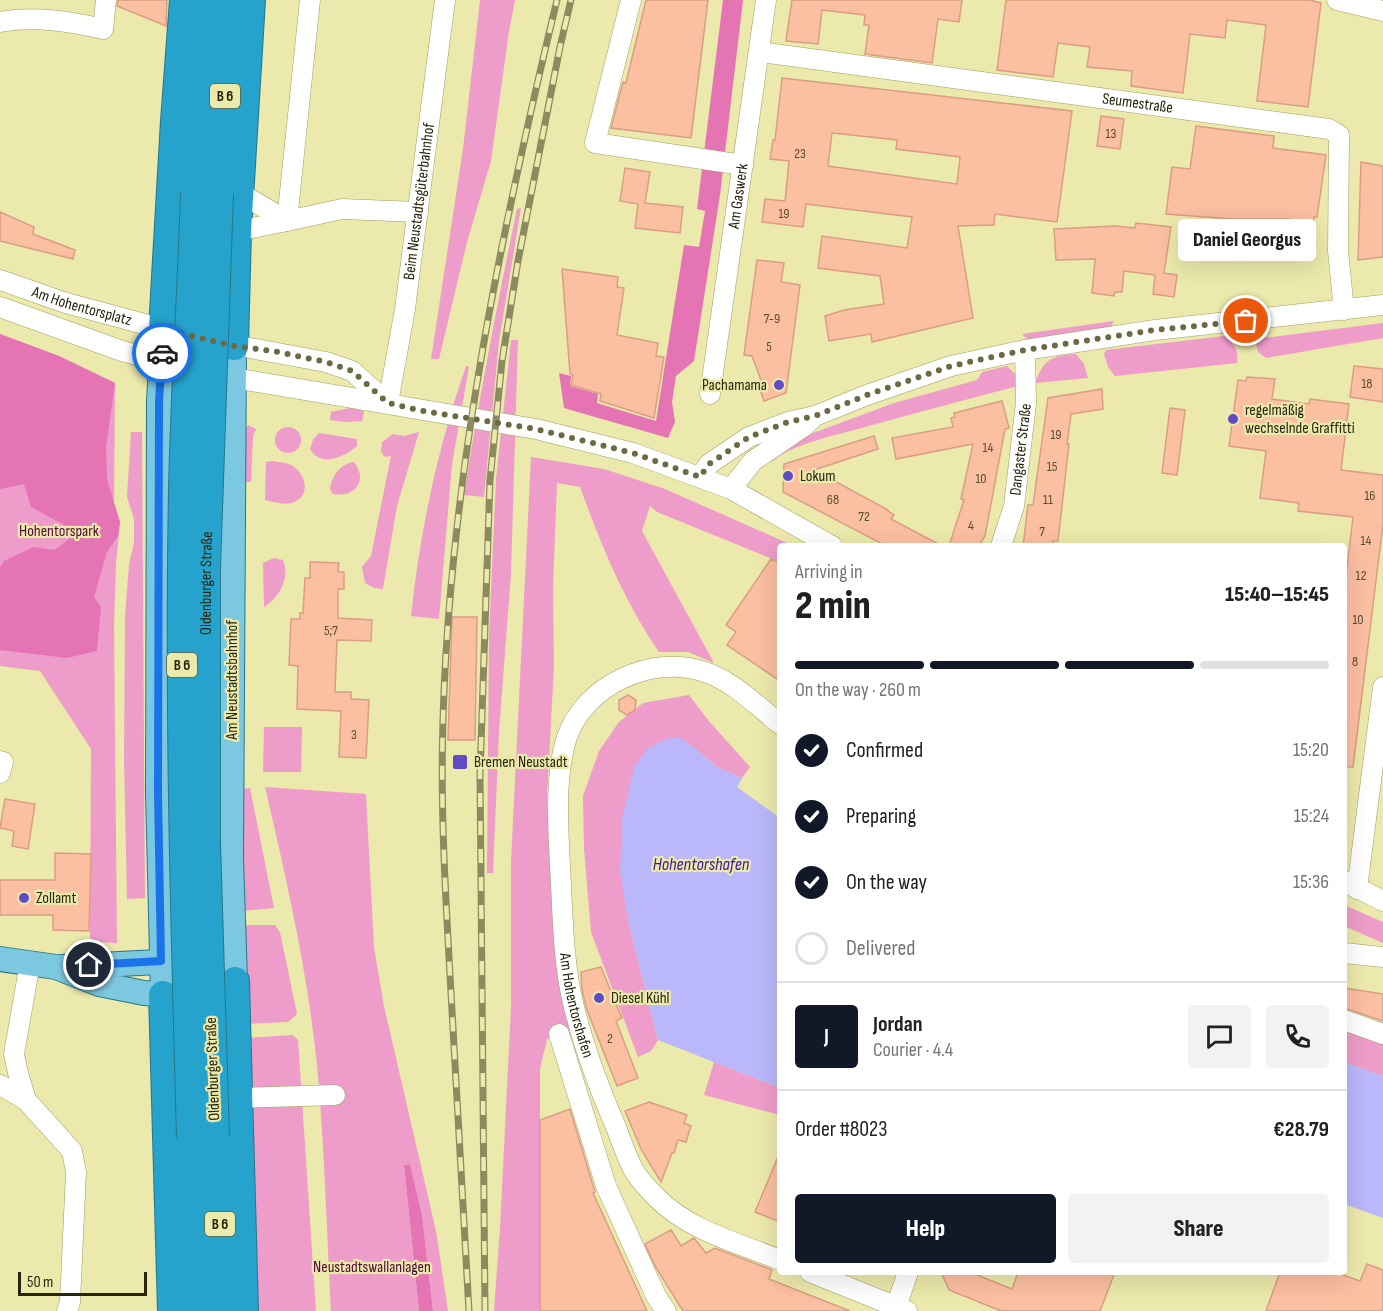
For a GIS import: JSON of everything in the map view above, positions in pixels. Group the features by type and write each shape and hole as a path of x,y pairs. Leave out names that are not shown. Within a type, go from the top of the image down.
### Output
{"highway":[{"path":"163,329 184,0"},
{"name":"Oldenburger Straße","path":"208,0 218,193"},
{"name":"Oldenburger Straße","path":"223,1311 223,1274 203,1137 184,876 182,604 183,488 218,193 231,0"},
{"path":"234,346 237,231 218,193 251,0"},
{"path":"235,981 244,1311"},
{"path":"163,995 172,1311"},
{"name":"Oldenburger Straße","path":"197,1311 203,1137"}],"main road":[{"path":"163,329 159,402 158,781 163,995"},
{"name":"Am Neustadtsbahnhof","path":"234,346 231,858 235,981"},
{"path":"0,959 56,967 161,961 200,962 235,981"},
{"path":"56,967 99,984 163,995 198,995 235,981"}],"street":[{"path":"0,22 43,19 72,22 103,29 106,0"},
{"path":"287,221 310,0"},
{"name":"Beim Neustadtsgüterbahnhof","path":"388,403 405,309 445,0"},
{"path":"631,0 594,143 743,165"},
{"name":"Am Gaswerk","path":"710,394 766,0"},
{"path":"1337,0 1383,11"},
{"name":"Seumestraße","path":"760,52 1329,129 1339,135 1338,251 1344,310"},
{"path":"218,193 287,221"},
{"path":"168,228 237,231 342,209 418,212"},
{"name":"Am Hohentorsplatz","path":"0,280 66,303 163,329 234,346 326,362 352,371 388,403"},
{"path":"700,477 709,464 749,437 788,422 815,416 951,366 1025,350 1155,330 1383,305"},
{"name":"Am Hohentorsplatz","path":"0,307 122,351 233,379 536,429 633,453 731,489 827,543"},
{"name":"Dangaster Straße","path":"1002,543 1014,506 1026,403 1025,350"},
{"path":"731,489 753,461 803,427 815,416"},
{"name":"Am Hohentorshafen","path":"777,722 737,690 700,670 673,667 646,669 620,679 596,696 578,717 568,735 561,763 558,828 564,934 573,1005 588,1054 634,1170 654,1196 677,1217 777,1259"},
{"path":"1383,687 1351,885 1383,901"},
{"path":"0,761 3,762 0,773"},
{"path":"1347,953 1383,957"},
{"path":"26,1100 14,1054 30,963"},
{"path":"1347,1021 1383,1034"},
{"path":"560,1034 606,1186 656,1296 666,1311"},
{"path":"0,1085 26,1100 72,1151 76,1172 70,1302 67,1311"},
{"path":"165,1094 335,1095"},
{"path":"606,1186 634,1170"},
{"path":"817,1275 901,1309 907,1275"}],"green space":[{"path":"480,0 515,0 491,161 467,242 439,359 431,359 463,149"},
{"path":"521,208 499,341 484,497 464,495 502,280 517,209"},
{"path":"1114,321 1111,327 1028,340 1022,334"},
{"path":"1383,323 1383,338 1266,358 1258,352 1255,339"},
{"name":"Hohentorspark","path":"0,334 59,356 115,383 114,508 120,522 114,625 117,943 94,942 90,937 91,749 40,671 0,666"},
{"path":"1224,336 1235,347 1237,363 1115,376 1108,367 1104,354 1106,350"},
{"path":"511,340 518,340 511,573 499,732 493,873 487,873 489,637 496,479"},
{"path":"1076,354 1084,364 1088,378 1035,383 1045,364 1050,360"},
{"path":"466,366 469,367 452,464 439,619 411,616 419,552 431,490"},
{"path":"1007,366 1015,374 1018,386 816,440 792,449 771,462 767,457 805,436 894,403 977,380 982,372"},
{"path":"350,408 364,411 362,421 330,420 331,412"},
{"path":"248,425 256,429 253,436 251,482 243,482 245,430"},
{"path":"288,427 297,431 301,440 297,449 288,453 279,449 275,440 279,431"},
{"path":"131,432 142,432 145,898 127,899 124,760 125,617 129,564 134,543 134,519 127,497"},
{"path":"419,432 397,506 383,589 374,588 365,583 362,567 371,556 391,456 385,457 381,452 382,442 393,434 404,436"},
{"path":"319,433 357,439 357,446 333,459 320,458 310,449"},
{"path":"531,457 604,469 665,489 787,543 777,543 777,561 657,512 650,506 642,531 714,663 688,652 659,652 646,633 614,572 580,487 557,483 553,586 554,666 547,796 558,975 570,1030 547,1039 540,1069 540,1311 494,1311 511,1007 511,861"},
{"path":"266,462 289,464 300,473 305,489 300,499 287,504 265,500"},
{"path":"354,462 360,476 357,487 341,495 333,494 330,489 335,475 345,465"},
{"path":"274,558 283,560 284,580 275,598 264,607 263,563"},
{"path":"689,695 750,767 742,778 717,767 687,742 628,921 658,1040 651,1051 638,1057 591,932 584,848 583,796 599,751 619,722 643,703"},
{"path":"264,727 302,727 301,772 263,772"},
{"name":"Neustadtswallanlagen","path":"265,787 366,794 374,948 384,1006 436,1231 448,1311 433,1311 422,1215 410,1164 404,1165 419,1311 331,1311 323,1144 315,1050 298,936"},
{"path":"250,788 274,908 242,911 240,789"},
{"path":"1347,906 1383,922 1383,943 1347,927"},
{"path":"246,925 275,925 280,932 297,1014 288,1022 246,1024"},
{"path":"1347,1029 1383,1044 1383,1076 1347,1063"},
{"name":"Neustadtswallanlagen","path":"293,1035 298,1040 316,1311 254,1311 247,1038"},
{"path":"714,1062 777,1087 777,1114 704,1095"}],"shaded area":[{"path":"723,0 743,0 720,195 694,361 676,376 672,402 675,422 668,438 564,408 559,373 571,376 570,386 598,394 597,403 656,421 684,245 699,247 705,211 697,209"},
{"name":"Hohentorspark","path":"0,334 59,356 115,383 106,447 107,479 120,522 118,536 107,552 94,597 101,607 97,651 67,658 0,650 0,567 4,561 33,547 55,550 77,532 31,507 24,484 0,489"},
{"path":"410,1164 422,1215 433,1311 419,1311 404,1165"}],"water":[{"name":"Hohentorshafen","path":"679,737 717,767 742,778 737,787 777,816 777,1087 658,1040 628,921 620,871 622,817 634,767 648,748 666,739"},
{"path":"1347,1063 1383,1076 1383,1218 1347,1205"}],"building":[{"path":"118,0 167,0 166,26 117,6"},
{"path":"646,0 708,0 691,138 611,128 623,82 626,83"},
{"path":"792,0 962,0 959,22 938,19 932,63 865,54 869,25 864,25 865,15 822,10 818,44 786,41"},
{"path":"1006,0 1310,0 1321,3 1308,107 1257,101 1266,25 1227,20 1225,38 1190,34 1183,93 1131,86 1132,71 1087,67 1090,47 1058,43 1053,77 997,70"},
{"path":"782,78 1072,111 1057,222 995,214 994,225 958,226 973,318 872,342 871,334 829,341 825,316 844,310 884,304 880,276 818,268 822,236 907,248 912,217 806,204 803,227 762,222 765,199 785,201 789,161 770,159 773,140 775,140","holes":["832,133 897,140 896,149 960,157 957,184 828,166"]},
{"path":"1101,116 1124,119 1120,149 1097,146"},
{"path":"1196,126 1274,136 1273,148 1326,155 1310,251 1286,249 1289,219 1232,219 1166,214 1172,167 1190,169"},
{"path":"1361,162 1383,166 1383,257 1358,260"},
{"path":"625,168 650,172 645,203 683,207 680,233 635,228 638,204 620,201"},
{"path":"0,212 34,227 33,234 75,250 73,259 0,241"},
{"path":"1136,223 1171,227 1164,273 1177,275 1174,297 1153,294 1155,275 1124,271 1122,292 1115,292 1114,296 1092,293 1095,259 1056,260 1054,229 1114,226 1135,228"},
{"path":"757,260 784,263 781,282 800,285 786,393 764,401 757,381 761,380 752,356 744,355"},
{"path":"562,269 618,277 617,287 624,288 617,335 658,343 656,356 664,357 654,418 600,401 601,394 571,385 573,375 570,374"},
{"path":"1354,366 1383,369 1383,402 1350,397"},
{"path":"1247,377 1275,379 1272,399 1309,404 1310,399 1349,404 1341,470 1383,475 1383,524 1353,767 1347,767 1347,567 1353,517 1298,511 1299,503 1260,498 1266,451 1229,446 1238,380 1246,381"},
{"path":"1102,389 1103,409 1071,414 1058,541 1023,543 1028,505 1033,505 1048,398"},
{"path":"1002,401 1009,428 1005,429 985,536 981,543 950,543 964,500 961,499 973,444 896,459 892,438 953,427 951,418 955,417 954,413"},
{"path":"1170,408 1185,410 1177,475 1162,473"},
{"path":"874,436 878,449 814,470 888,510 894,515 891,519 936,543 880,543 783,492 784,464"},
{"path":"771,559 777,562 777,679 727,645 736,632 726,625"},
{"path":"310,562 339,563 338,572 344,572 344,589 338,589 338,618 372,620 371,641 337,640 335,692 351,692 351,699 369,700 366,758 339,757 341,711 297,709 298,666 289,665 291,619 300,619 300,613 303,613 305,578 310,578"},
{"path":"452,617 477,617 475,740 448,740"},
{"path":"628,695 636,700 635,710 627,715 619,710 619,700"},
{"path":"5,799 35,804 28,849 12,846 14,831 0,828"},
{"path":"55,853 91,854 89,931 53,930 53,915 0,915 0,880 55,880"},
{"path":"601,967 622,1018 616,1021 638,1078 617,1086 587,1010 582,990 581,972"},
{"path":"1347,988 1383,994 1383,1021 1347,1009"},
{"path":"649,1102 687,1115 684,1123 691,1126 686,1142 678,1140 661,1182 641,1149 625,1111"},
{"path":"570,1109 595,1192 593,1193 647,1311 540,1311 540,1120"},
{"path":"777,1159 777,1221 755,1212"},
{"path":"671,1230 681,1246 694,1238 706,1253 715,1248 772,1270 769,1279 850,1311 683,1311 655,1266 645,1244"},
{"path":"1367,1264 1383,1270 1383,1311 1266,1311 1279,1275 1343,1275 1360,1281"},
{"path":"942,1275 977,1275 1012,1289 1017,1275 1114,1275 1100,1311 1001,1311 949,1290"}],"railway":[{"path":"469,1311 443,822 442,754 448,629 456,538 481,358 516,178 557,0"},
{"path":"485,1311 480,774 490,480 502,361 518,261 571,0"}],"way so far":[{"path":"162,353 163,329 234,346 326,362 352,371 388,403 423,411 536,429 633,453 700,477 709,464 749,437 788,422 815,416 951,366 1025,350 1155,330 1246,321"}],"place":[{"name":"Daniel Georgus","path":"1246,321"},
{"name":"Pachamama","path":"779,385"},
{"name":"regelmäßig wechselnde Graffitti","path":"1233,419"},
{"name":"Lokum","path":"788,476"},
{"name":"Bremen Neustadt","path":"460,762"},
{"name":"Zollamt","path":"24,898"},
{"name":"Diesel Kühl","path":"599,998"}],"route":[{"path":"89,965 161,961 158,776 159,402 162,353"}]}
